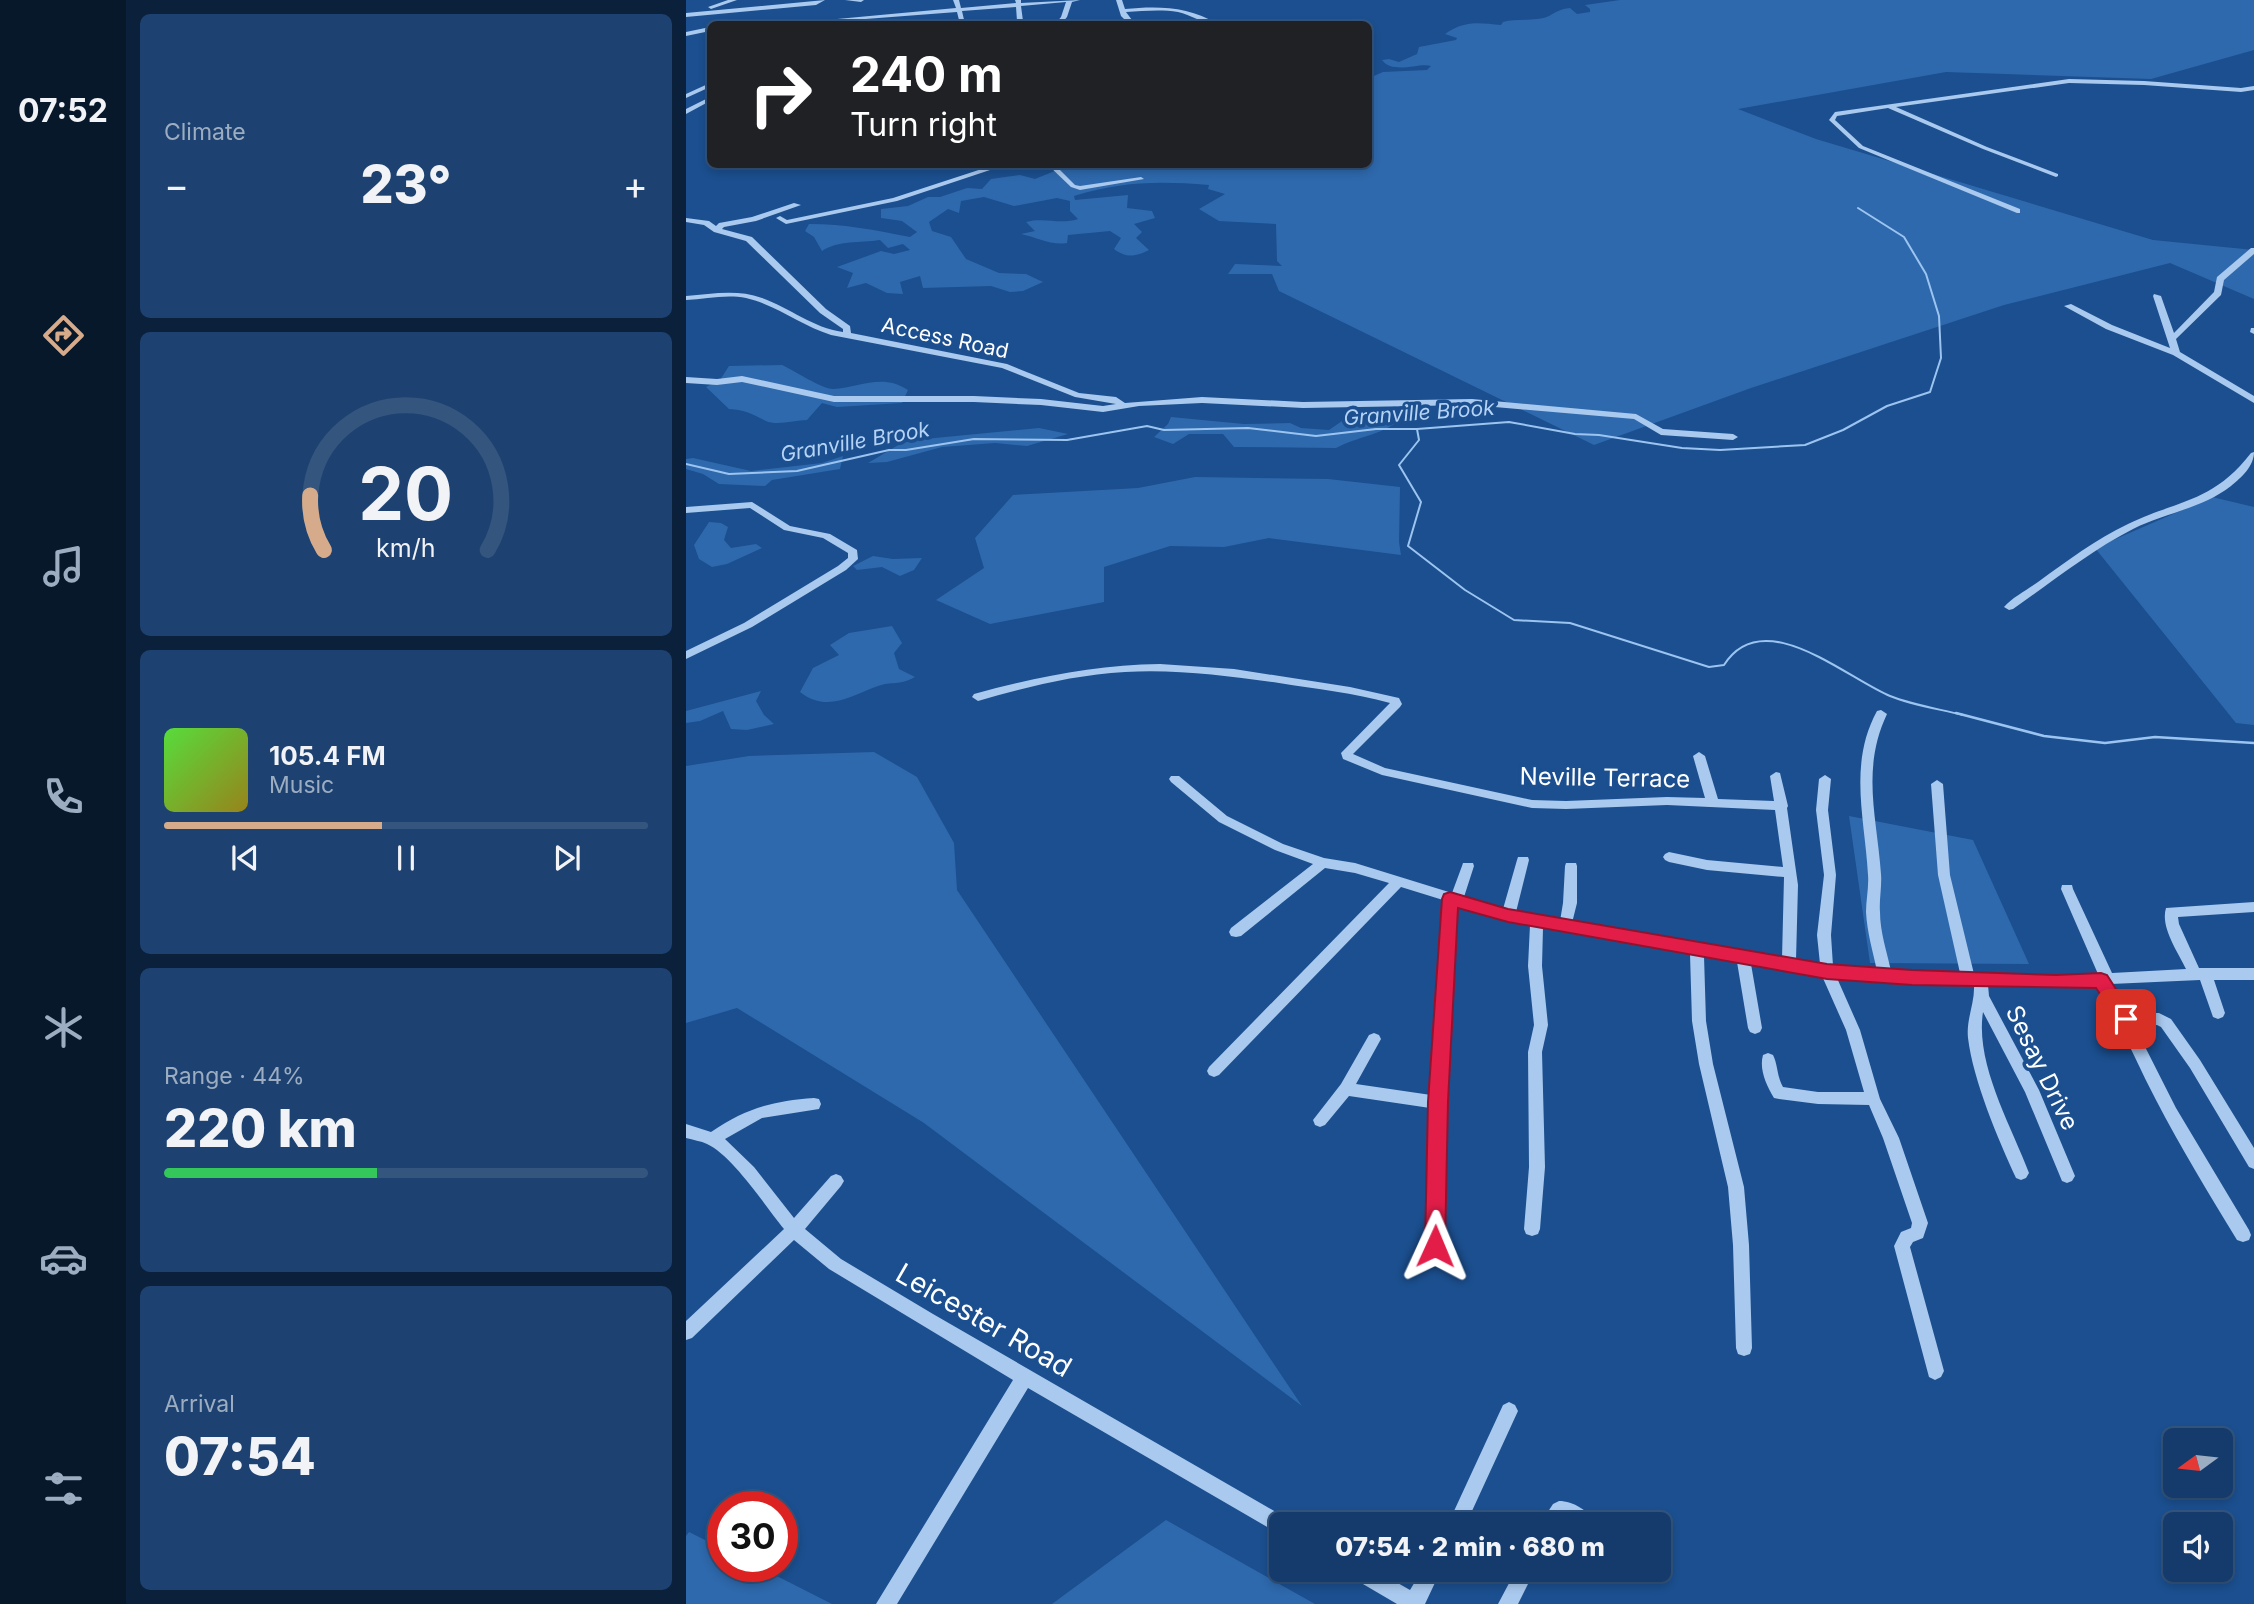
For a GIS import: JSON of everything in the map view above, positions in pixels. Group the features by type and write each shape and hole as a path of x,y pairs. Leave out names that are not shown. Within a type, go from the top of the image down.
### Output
{"street":[{"path":"687,15 734,0"},
{"path":"687,15 816,3 822,0"},
{"path":"848,0 861,0"},
{"path":"956,0 961,21"},
{"path":"1061,21 1065,17 1070,0"},
{"path":"853,21 900,13 1018,2 1077,0"},
{"path":"1119,0 1130,21"},
{"path":"1151,0 1159,7"},
{"path":"1018,2 1020,21"},
{"path":"686,23 692,7"},
{"path":"1123,11 1159,7 1190,11 1208,21"},
{"path":"873,17 884,21"},
{"path":"686,34 707,30"},
{"path":"2017,211 1861,147 1832,120 1835,114 2069,81 2252,91"},
{"path":"686,96 707,86"},
{"path":"686,112 707,101"},
{"path":"1890,107 1985,148 2056,174"},
{"path":"717,230 722,225 797,205 780,218 786,222 895,200 993,168"},
{"path":"1054,168 1073,186 1080,188 1141,178"},
{"name":"Access Road","path":"686,220 706,223 717,230 749,239 823,312 847,328 848,335 1004,366 1078,395 1116,400 1122,405"},
{"path":"2172,339 2218,293 2220,279 2241,265 2254,250"},
{"path":"686,299 746,296 789,312 830,333 848,335"},
{"path":"2157,296 2176,353"},
{"path":"2068,306 2109,327 2176,353 2254,400"},
{"name":"Access Road","path":"686,380 717,382 742,379 834,399 974,399 1041,402 1103,409 1122,405"},
{"path":"1122,405 1202,400 1303,405 1472,402 1636,417 1661,432 1733,437"},
{"path":"2009,607 2132,526 2185,508 2220,491 2240,475 2254,455"},
{"path":"686,510 752,505 787,528 826,536 853,552 853,559 842,568 748,625 686,655"},
{"name":"Neville Terrace","path":"978,697 1049,676 1123,667 1222,669 1315,683 1395,701 1396,704 1347,753 1349,757 1382,771 1442,786 1532,804 1566,806 1667,801 1782,806"},
{"path":"1881,714 1872,732 1867,754 1868,826 1874,872 1873,914 1885,976"},
{"path":"1699,756 1713,803"},
{"path":"1776,776 1793,905 1789,964"},
{"path":"1175,779 1223,819 1279,848 1323,863 1355,867 1508,916 1827,971 1885,976 2056,982 2200,974 2254,974"},
{"path":"1825,779 1822,810 1830,875 1824,935 1827,971 1853,1030 1873,1099 1891,1138 1920,1223 1917,1233 1907,1237 1902,1246 1935,1371"},
{"name":"Sesay Drive","path":"1937,784 1944,875 1974,978 2032,1090 2067,1176"},
{"path":"1669,857 1707,864 1788,872"},
{"path":"1508,916 1523,860"},
{"path":"1236,932 1323,863"},
{"path":"1435,1246 1438,1102 1453,899 1468,866"},
{"path":"1564,926 1570,903 1571,866"},
{"path":"1214,1071 1399,881"},
{"path":"2067,889 2104,980 2126,1019 2140,1056 2178,1127 2243,1235"},
{"path":"2218,1013 2172,923 2171,912 2254,907"},
{"path":"1532,1229 1537,1167 1535,1052 1541,1025 1535,966 1537,921"},
{"path":"1697,949 1699,1021 1706,1064 1736,1187 1741,1245 1744,1348"},
{"path":"1743,957 1755,1028"},
{"path":"1982,996 1976,1006 1980,1070 2021,1173"},
{"path":"2126,1019 2159,1019 2166,1023 2195,1064 2254,1162"},
{"path":"1320,1119 1346,1089 1374,1040"},
{"path":"1769,1059 1773,1083 1779,1093 1818,1098 1873,1099"},
{"path":"1346,1089 1438,1102"},
{"path":"713,1139 754,1113 788,1105 814,1104"},
{"name":"Leicester Road","path":"686,1132 713,1139 749,1172 794,1230 819,1252 864,1282 1269,1519"},
{"path":"686,1332 794,1230 836,1181"},
{"path":"886,1604 1025,1377"},
{"path":"1463,1512 1509,1411"},
{"path":"1378,1582 1414,1604 1426,1582"},
{"path":"1508,1604 1520,1582"}],"shaded area":[{"path":"1620,0 2254,0 2254,50 2151,79 1946,72 1738,109 1816,139 2153,240 2254,250 2254,299 2170,263 2004,305 1751,388 1594,445 1279,291 1272,274 1228,274 1235,264 1282,266 1277,261 1276,224 1219,221 1199,209 1225,194 1208,189 1209,185 1141,183 1109,187 1074,196 1075,200 1128,195 1127,208 1152,211 1155,218 1134,224 1142,232 1136,238 1149,250 1136,255 1123,254 1114,249 1121,238 1110,231 1068,235 1067,243 1061,244 1021,234 1035,231 1026,222 1078,219 1070,211 1070,201 1057,198 1014,206 984,197 961,201 959,213 948,209 929,222 932,231 951,237 966,259 999,273 1026,274 1043,282 1023,291 1010,292 991,286 923,288 920,276 900,282 903,294 887,293 866,283 847,288 853,273 837,267 881,251 894,254 910,250 903,244 888,248 880,240 842,243 822,251 814,237 805,231 809,224 822,224 910,237 917,232 902,221 881,218 881,209 908,206 928,197 940,197 967,188 982,189 991,179 1020,175 1035,179 1062,168 1372,168 1372,77 1383,72 1427,70 1431,66 1393,67 1382,60 1399,62 1417,54 1419,47 1456,40 1457,38 1445,34 1466,24 1501,25 1508,21 1544,18 1570,8 1577,14 1590,12 1585,5"},
{"path":"782,365 815,383 833,389 871,382 890,382 908,390 902,403 837,407 822,403 807,420 775,423 744,411 729,409 706,387 720,380 729,366"},
{"path":"1171,417 1244,424 1290,423 1301,428 1329,430 1345,419 1400,420 1336,448 1234,447 1223,434 1189,434 1173,444 1154,437 1168,424"},
{"path":"1039,428 1068,434 1027,446 995,443 942,447 887,462 868,463 900,444 914,440"},
{"path":"843,456 840,469 772,480 765,486 719,484 703,474 686,469 686,459 693,458 751,471 822,463"},
{"path":"1195,477 1328,479 1400,487 1401,555 1269,538 1224,547 1170,546 1104,567 1104,602 990,624 936,600 984,568 975,538 1013,495 1138,488"},
{"path":"2212,497 2254,507 2254,725 2236,723 2095,548"},
{"path":"709,522 728,527 724,540 731,548 756,544 762,548 727,564 712,567 699,559 694,545"},
{"path":"873,556 893,559 922,558 914,570 900,576 882,567 857,570 853,566"},
{"path":"892,626 902,643 894,653 899,669 915,677 839,701 820,701 800,692 813,668 839,655 830,645 849,633"},
{"path":"761,691 756,701 764,715 774,724 747,730 731,729 723,711 700,721 686,723 686,711"},
{"path":"874,752 917,777 954,843 957,890 1302,1406 924,1123 737,1008 686,1023 686,766 749,756"},
{"path":"1849,816 1973,840 2029,964 1870,963"},
{"path":"1166,1520 1269,1578 1269,1582 1276,1582 1315,1604 1052,1604"},
{"path":"689,1532 707,1541 707,1582 789,1582 832,1604 686,1604 686,1536"}],"waterway":[{"name":"Granville Brook","path":"1417,429 1509,422 1682,448 1720,450 1805,445 1843,430 1887,406 1930,392 1941,358 1939,316 1926,274 1904,237 1858,208"},
{"name":"Granville Brook","path":"686,464 729,474 797,471 889,450 906,450 974,439 1067,440 1147,426 1164,430 1248,428 1316,436 1376,429 1417,429"},
{"path":"1417,429 1419,440 1399,465 1421,502 1408,546 1465,590 1514,620 1570,623 1709,667 1724,665 1741,648 1760,641 1782,643 1805,650 1890,696 1963,715"},
{"path":"1956,713 2044,736 2105,743 2155,737 2254,743"}],"route":[{"path":"1435,1246 1438,1102 1450,899 1508,916 1612,936 1827,971 1870,976 2056,982 2101,980 2126,1019"}]}
